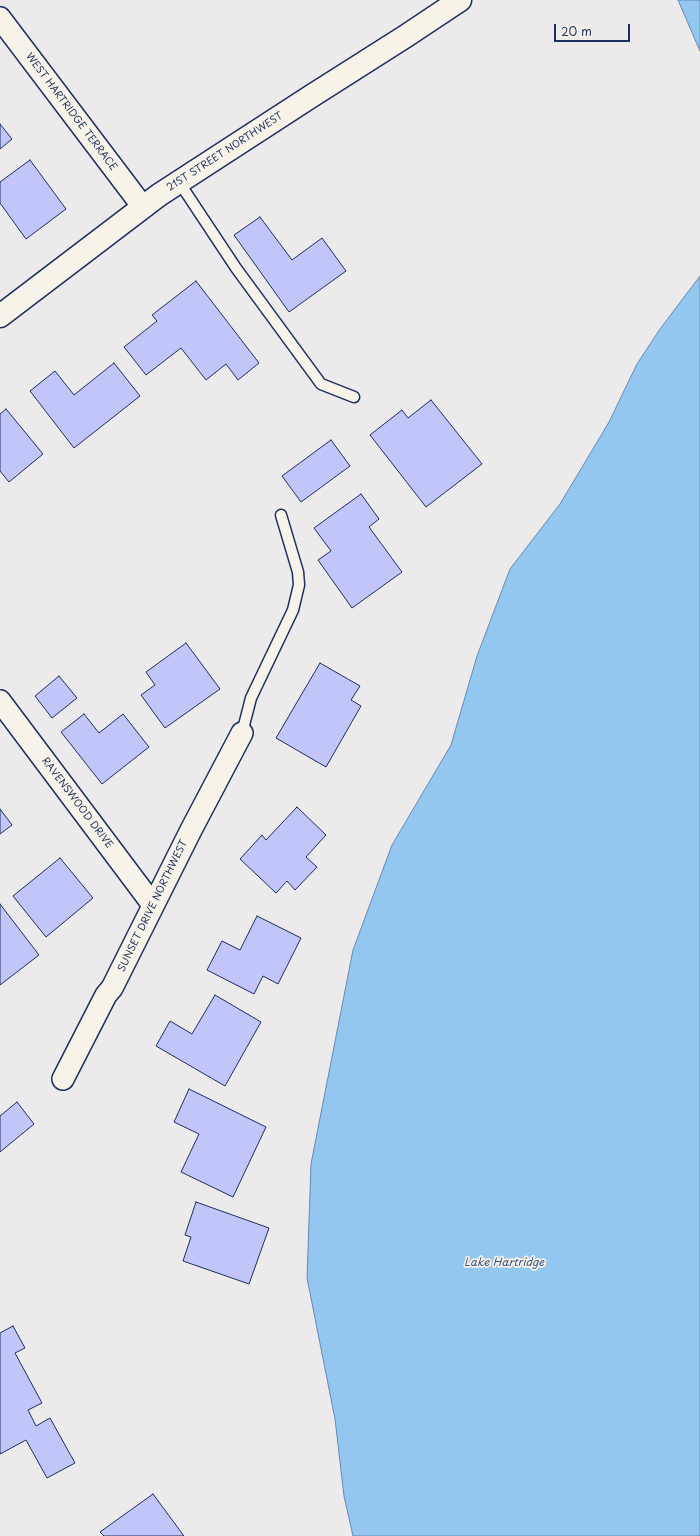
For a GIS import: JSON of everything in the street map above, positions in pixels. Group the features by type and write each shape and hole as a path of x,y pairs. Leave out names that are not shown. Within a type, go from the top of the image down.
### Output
{"street":[{"name":"21ST STREET NORTHWEST","path":"0,316 143,207 179,182 460,0"},
{"name":"WEST HARTRIDGE TERRACE","path":"0,18 143,207"},
{"name":"RAVENSWOOD DRIVE","path":"0,702 153,905"},
{"name":"SUNSET DRIVE NORTHWEST","path":"63,1079 106,995 112,988 191,830 242,733"}],"lane":[{"path":"179,182 236,268 321,384 354,397"},
{"path":"242,733 251,698 293,610 299,585 298,572 281,515"}],"water":[{"path":"678,0 700,0 700,51"},
{"name":"Lake Hartridge","path":"700,276 700,1536 353,1536 344,1496 335,1419 307,1278 311,1164 353,950 392,845 451,745 477,656 510,569 560,504 609,422 637,364 660,329"}],"building":[{"path":"0,124 12,139 0,149"},
{"path":"30,160 66,209 26,239 0,203 0,182"},
{"path":"260,217 292,260 322,238 346,271 289,312 234,235"},
{"path":"196,281 259,363 238,380 226,364 206,380 181,348 146,375 124,347 157,321 152,315"},
{"path":"114,363 140,396 74,448 30,391 55,371 74,395"},
{"path":"431,400 482,464 426,507 370,435 402,410 408,418"},
{"path":"6,409 43,454 9,482 0,471 0,414"},
{"path":"331,440 350,466 301,502 282,476"},
{"path":"361,494 379,519 369,527 402,572 352,608 318,560 331,551 314,528"},
{"path":"186,643 220,689 165,728 141,695 155,685 146,672"},
{"path":"320,663 360,686 351,700 361,706 326,767 276,738"},
{"path":"59,676 77,698 52,718 35,696"},
{"path":"84,714 99,733 123,714 149,747 102,784 61,732"},
{"path":"297,807 326,835 306,857 317,867 295,890 287,881 276,893 240,859 262,835 266,840"},
{"path":"0,809 12,825 0,834"},
{"path":"60,858 93,898 46,937 13,896"},
{"path":"0,904 39,955 0,985"},
{"path":"257,916 301,938 278,984 263,976 254,994 207,970 222,941 240,950"},
{"path":"215,995 261,1022 225,1086 156,1046 170,1021 192,1034"},
{"path":"189,1089 266,1127 233,1197 181,1172 199,1134 174,1122"},
{"path":"17,1102 34,1124 0,1152 0,1116"},
{"path":"196,1202 269,1228 249,1284 183,1261 191,1237 185,1235"},
{"path":"13,1326 25,1348 15,1353 42,1403 28,1410 36,1426 50,1418 75,1463 47,1478 26,1440 0,1454 0,1333"},
{"path":"153,1494 184,1536 104,1536 100,1532"}]}
